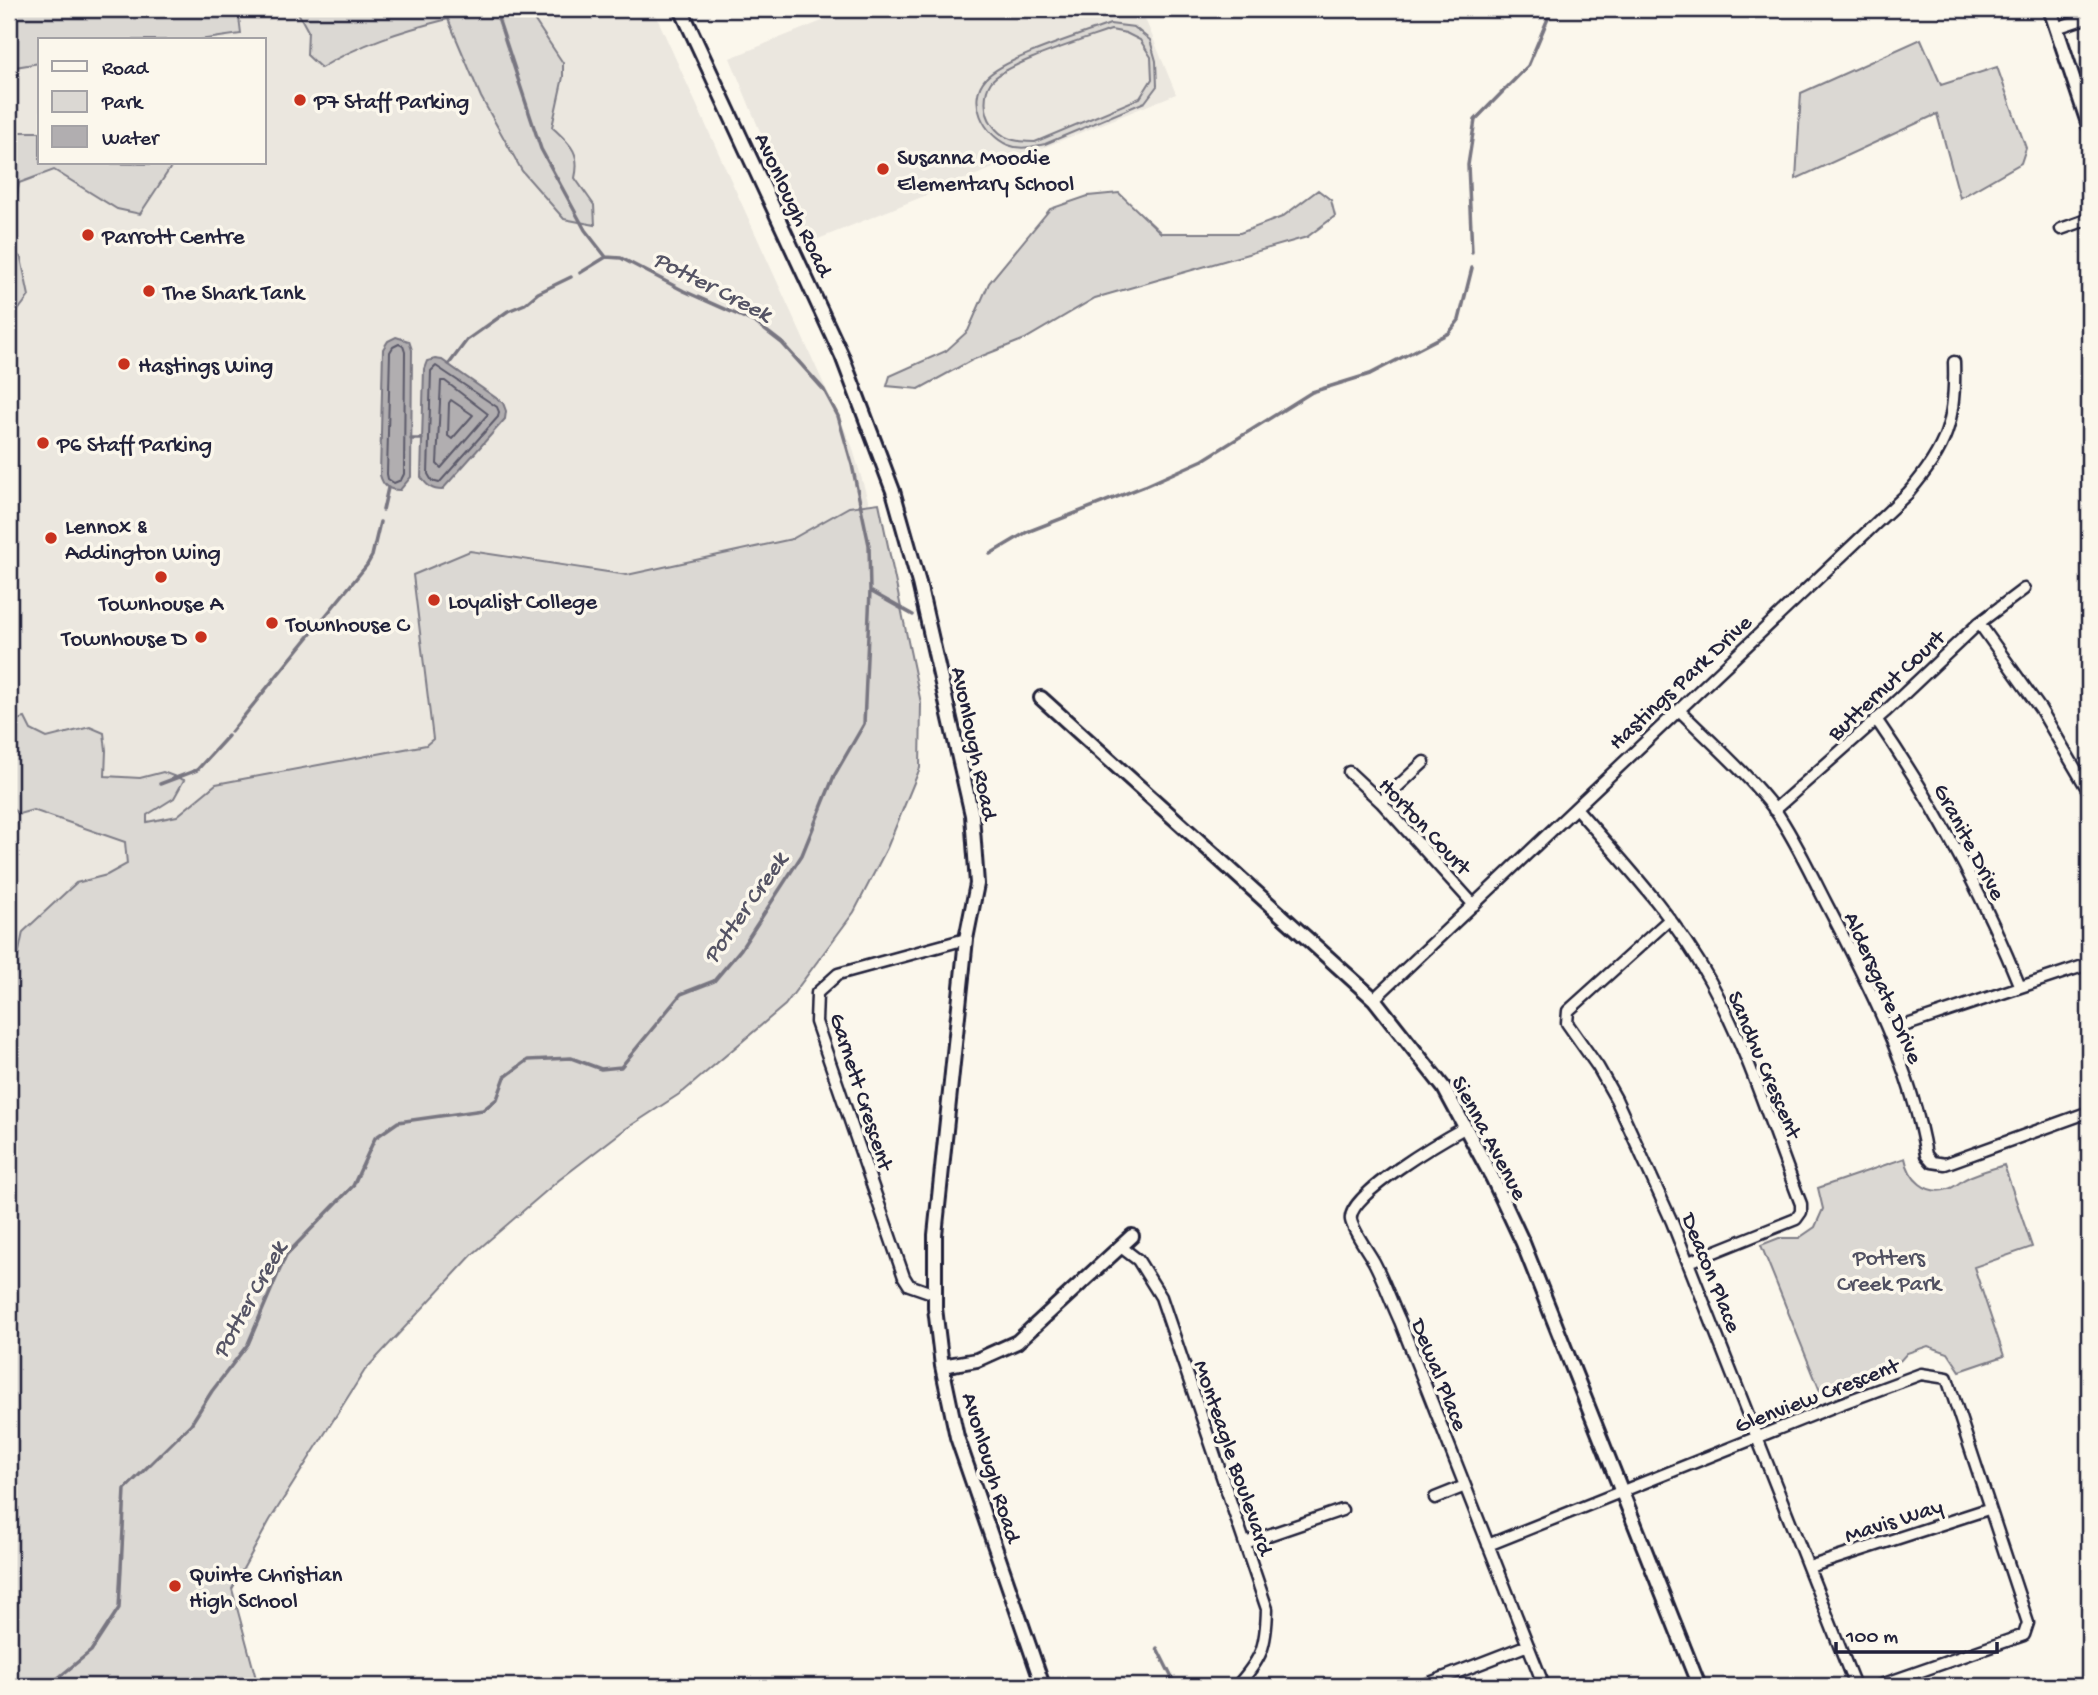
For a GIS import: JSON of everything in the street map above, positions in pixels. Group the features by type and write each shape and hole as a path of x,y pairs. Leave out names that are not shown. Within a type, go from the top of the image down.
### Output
{"street":[{"name":"Avonlough Road","path":"681,9 842,356 893,491 919,583 972,815 977,884 966,939 935,1235 935,1294 942,1366 957,1437 1043,1686"},
{"path":"2050,9 2089,126"},
{"path":"2056,28 2089,17"},
{"path":"2061,229 2089,219"},
{"name":"Hastings Park Drive","path":"1374,999 1908,493 1928,469 1944,442 1953,409 1954,362"},
{"name":"Butternut Court","path":"1774,810 1979,623 2024,589"},
{"path":"1979,623 2041,710 2089,792"},
{"name":"Sienna Avenue","path":"1041,698 1374,999 1444,1088 1523,1243 1699,1686"},
{"name":"Aldersgate Drive","path":"1679,710 1774,810 1844,937 1889,1031 1905,1077 1926,1155 1932,1162 1945,1164 2089,1112"},
{"name":"Granite Drive","path":"1876,719 1916,778 1945,828 2020,986"},
{"path":"1381,802 1424,762"},
{"name":"Horton Court","path":"1349,772 1381,802 1474,905"},
{"name":"Sandhu Crescent","path":"1576,808 1670,919 1710,980 1736,1031 1801,1204 1801,1212 1796,1219 1689,1262"},
{"name":"Deacon Place","path":"1670,919 1568,1011 1567,1023 1598,1067 1630,1126 1689,1262 1856,1686"},
{"name":"Garnett Crescent","path":"935,1294 909,1285 904,1277 816,1022 817,993 838,974 966,939"},
{"path":"1889,1031 2089,964"},
{"name":"Dewal Place","path":"1466,1128 1410,1159 1388,1176 1359,1202 1350,1219 1374,1263 1400,1321 1544,1686"},
{"path":"942,1366 976,1360 1017,1342 1132,1236"},
{"name":"Monteagle Boulevard","path":"1121,1247 1138,1260 1161,1297 1267,1609 1266,1641 1254,1667 1237,1686"},
{"name":"Glenview Crescent","path":"1488,1545 1921,1374 1947,1378 1988,1509 2028,1623 2024,1635 1878,1686"},
{"path":"1435,1498 1465,1486"},
{"name":"Mavis Way","path":"1809,1566 1988,1509"},
{"path":"1245,1544 1342,1510"},
{"path":"1422,1686 1528,1645"}],"shaded area":[{"name":"Loyalist College","path":"9,9 653,9 852,446 875,524 9,1092"},
{"name":"Susanna Moodie Elementary School","path":"852,9 1045,9 1049,18 1071,9 1141,9 1176,94 806,244 730,58"}],"green space":[{"path":"9,9 238,9 241,34 213,38 38,38 38,63 15,67"},
{"path":"296,9 527,9 563,63 563,77 552,127 569,144 575,155 575,178 594,205 595,225 564,219 522,171 481,97 448,19 382,39 321,68 307,55 308,31"},
{"path":"1110,24 1134,27 1150,40 1156,61 1157,86 1145,102 1045,144 1022,148 999,140 985,125 978,106 978,96 986,78 1026,55","holes":["1111,30 1140,40 1151,57 1152,79 1140,98 1035,142 1010,139 1000,134 992,124 987,114 986,98 988,87 999,75 1028,60"]},
{"path":"1921,39 1941,85 1997,67 2026,148 2021,163 1960,198 1937,114 1796,179 1801,93"},
{"path":"11,132 38,132 38,164 173,164 140,214 117,209 54,170 19,183 14,212 9,193"},
{"path":"1318,190 1331,200 1335,216 1307,237 1095,298 1025,339 972,360 919,389 887,386 890,376 946,351 968,331 989,283 1050,209 1088,196 1119,193 1161,233 1240,233 1282,217"},
{"path":"9,247 21,258 29,296 9,322"},
{"path":"879,503 921,703 920,768 887,848 854,912 785,1005 684,1091 624,1130 559,1180 473,1254 365,1370 270,1520 232,1589 258,1686 9,1686 9,1000 23,932 76,883 107,875 127,864 125,842 33,810 19,814 9,806 9,739 16,720 25,718 31,730 47,738 90,727 104,733 105,776 140,778 163,772 184,780 174,798 147,815 147,822 177,816 216,784 426,745 433,739 413,575 470,551 627,575 792,539 849,507"},
{"name":"Potters Creek Park","path":"1905,1158 1910,1173 1920,1184 1940,1191 2004,1165 2032,1247 1974,1267 2004,1356 1960,1371 1948,1353 1928,1346 1907,1353 1900,1361 1820,1391 1761,1245 1779,1238 1799,1238 1815,1227 1823,1209 1818,1188"}],"water":[{"path":"396,337 409,341 412,350 411,477 400,490 387,487 380,475 383,349 388,341"},
{"path":"442,360 503,403 506,411 505,419 442,490 430,487 421,477 424,369 427,361"}],"waterway":[{"name":"Potter Creek","path":"15,1686 52,1683 91,1651 119,1608 125,1489 191,1424 248,1344 286,1255 353,1186 375,1138 398,1122 483,1110 497,1099 505,1077 528,1060 571,1058 601,1069 621,1067 681,994 714,981 741,949 802,855 834,776 864,724 870,591 869,545 852,465 838,416 824,390 782,343 756,323 684,291 621,258 606,257 585,230 541,149 495,9"},
{"path":"1472,252 1468,165 1475,120 1528,66 1552,9"},
{"path":"580,273 606,257"},
{"path":"990,554 1027,532 1145,486 1203,460 1312,392 1370,374 1449,333 1459,320 1472,268"},
{"path":"449,364 467,340 508,311 571,277"},
{"path":"411,439 422,439"},
{"path":"383,510 388,488"},
{"path":"231,732 367,565 372,556 380,522"},
{"path":"870,591 913,615"},
{"path":"160,784 197,770 228,736"},
{"path":"1157,1648 1176,1686"}],"place":[{"name":"P7 Staff Parking","path":"300,100"},
{"name":"Susanna Moodie Elementary School","path":"883,169"},
{"name":"Parrott Centre","path":"88,235"},
{"name":"The Shark Tank","path":"149,291"},
{"name":"Hastings Wing","path":"124,364"},
{"name":"P6 Staff Parking","path":"43,443"},
{"name":"Lennox & Addington Wing","path":"51,538"},
{"name":"Townhouse A","path":"161,577"},
{"name":"Loyalist College","path":"434,600"},
{"name":"Townhouse C","path":"272,623"},
{"name":"Townhouse D","path":"201,637"},
{"name":"Quinte Christian High School","path":"175,1586"}]}
